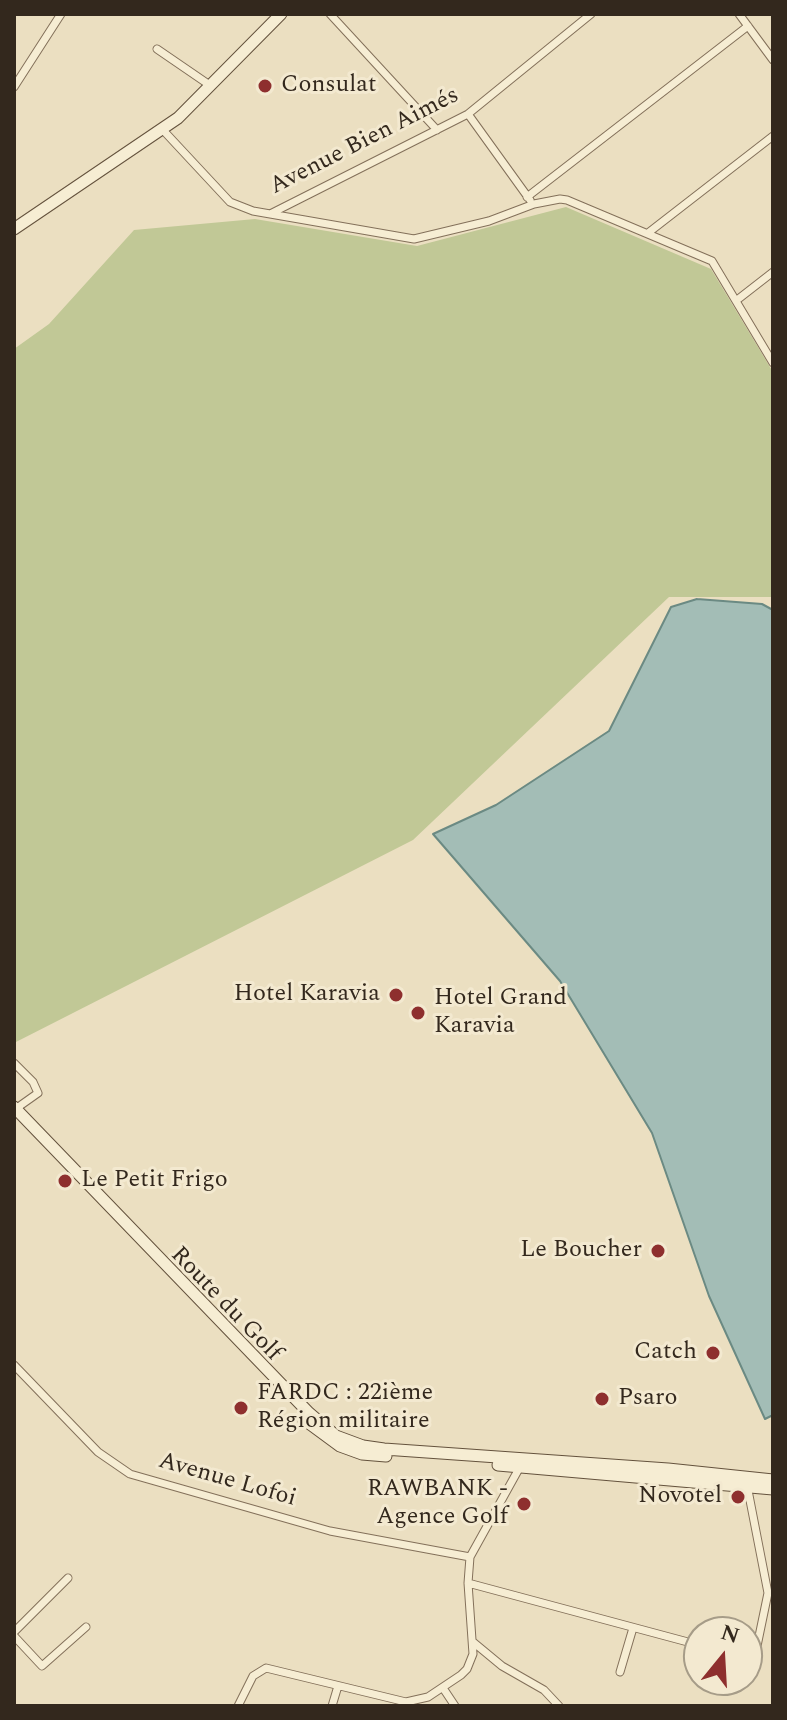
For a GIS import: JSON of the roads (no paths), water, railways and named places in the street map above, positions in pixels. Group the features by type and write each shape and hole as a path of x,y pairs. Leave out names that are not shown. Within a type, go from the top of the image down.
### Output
{"main road":[{"path":"14,229 192,106 281,14"},
{"name":"Route du Golf","path":"14,1111 303,1419 346,1449 367,1455 561,1465 746,1481 773,1489"},
{"path":"746,1481 773,1480"}],"street":[{"path":"14,87 61,14"},
{"path":"330,14 437,130"},
{"name":"Avenue Bien Aimés","path":"270,214 468,114 591,14"},
{"path":"739,14 773,60"},
{"path":"527,197 748,26"},
{"path":"157,49 211,86"},
{"path":"468,114 534,204"},
{"path":"162,129 230,202 245,210 414,239 489,221 534,204 567,200 712,261 773,363"},
{"path":"648,233 773,136"},
{"path":"737,300 773,272"},
{"path":"14,1063 33,1082 38,1093 14,1111"},
{"name":"Avenue Lofoi","path":"14,1365 98,1452 130,1474 330,1531 470,1557"},
{"path":"238,1706 253,1676 263,1668 406,1702 428,1697 467,1669 473,1654 468,1583 470,1557 521,1463"},
{"path":"746,1481 768,1593 763,1617"},
{"path":"68,1578 14,1634 42,1666 86,1627"},
{"path":"468,1583 683,1641"},
{"path":"620,1672 633,1628"},
{"path":"473,1642 502,1666 544,1690 559,1706"},
{"path":"332,1706 338,1686"},
{"path":"443,1688 455,1706"}],"water":[{"path":"697,599 762,604 773,610 773,1415 765,1419 709,1296 652,1133 560,981 433,834 496,805 609,731 671,607"}],"place":[{"name":"Consulat","path":"265,86"},
{"name":"Hotel Karavia","path":"396,995"},
{"name":"Hotel Grand Karavia","path":"418,1013"},
{"name":"Le Petit Frigo","path":"65,1181"},
{"name":"Le Boucher","path":"658,1251"},
{"name":"Catch","path":"713,1353"},
{"name":"Psaro","path":"602,1399"},
{"name":"FARDC : 22ième Région militaire","path":"241,1408"},
{"name":"Novotel","path":"738,1497"},
{"name":"RAWBANK - Agence Golf","path":"524,1504"}]}
